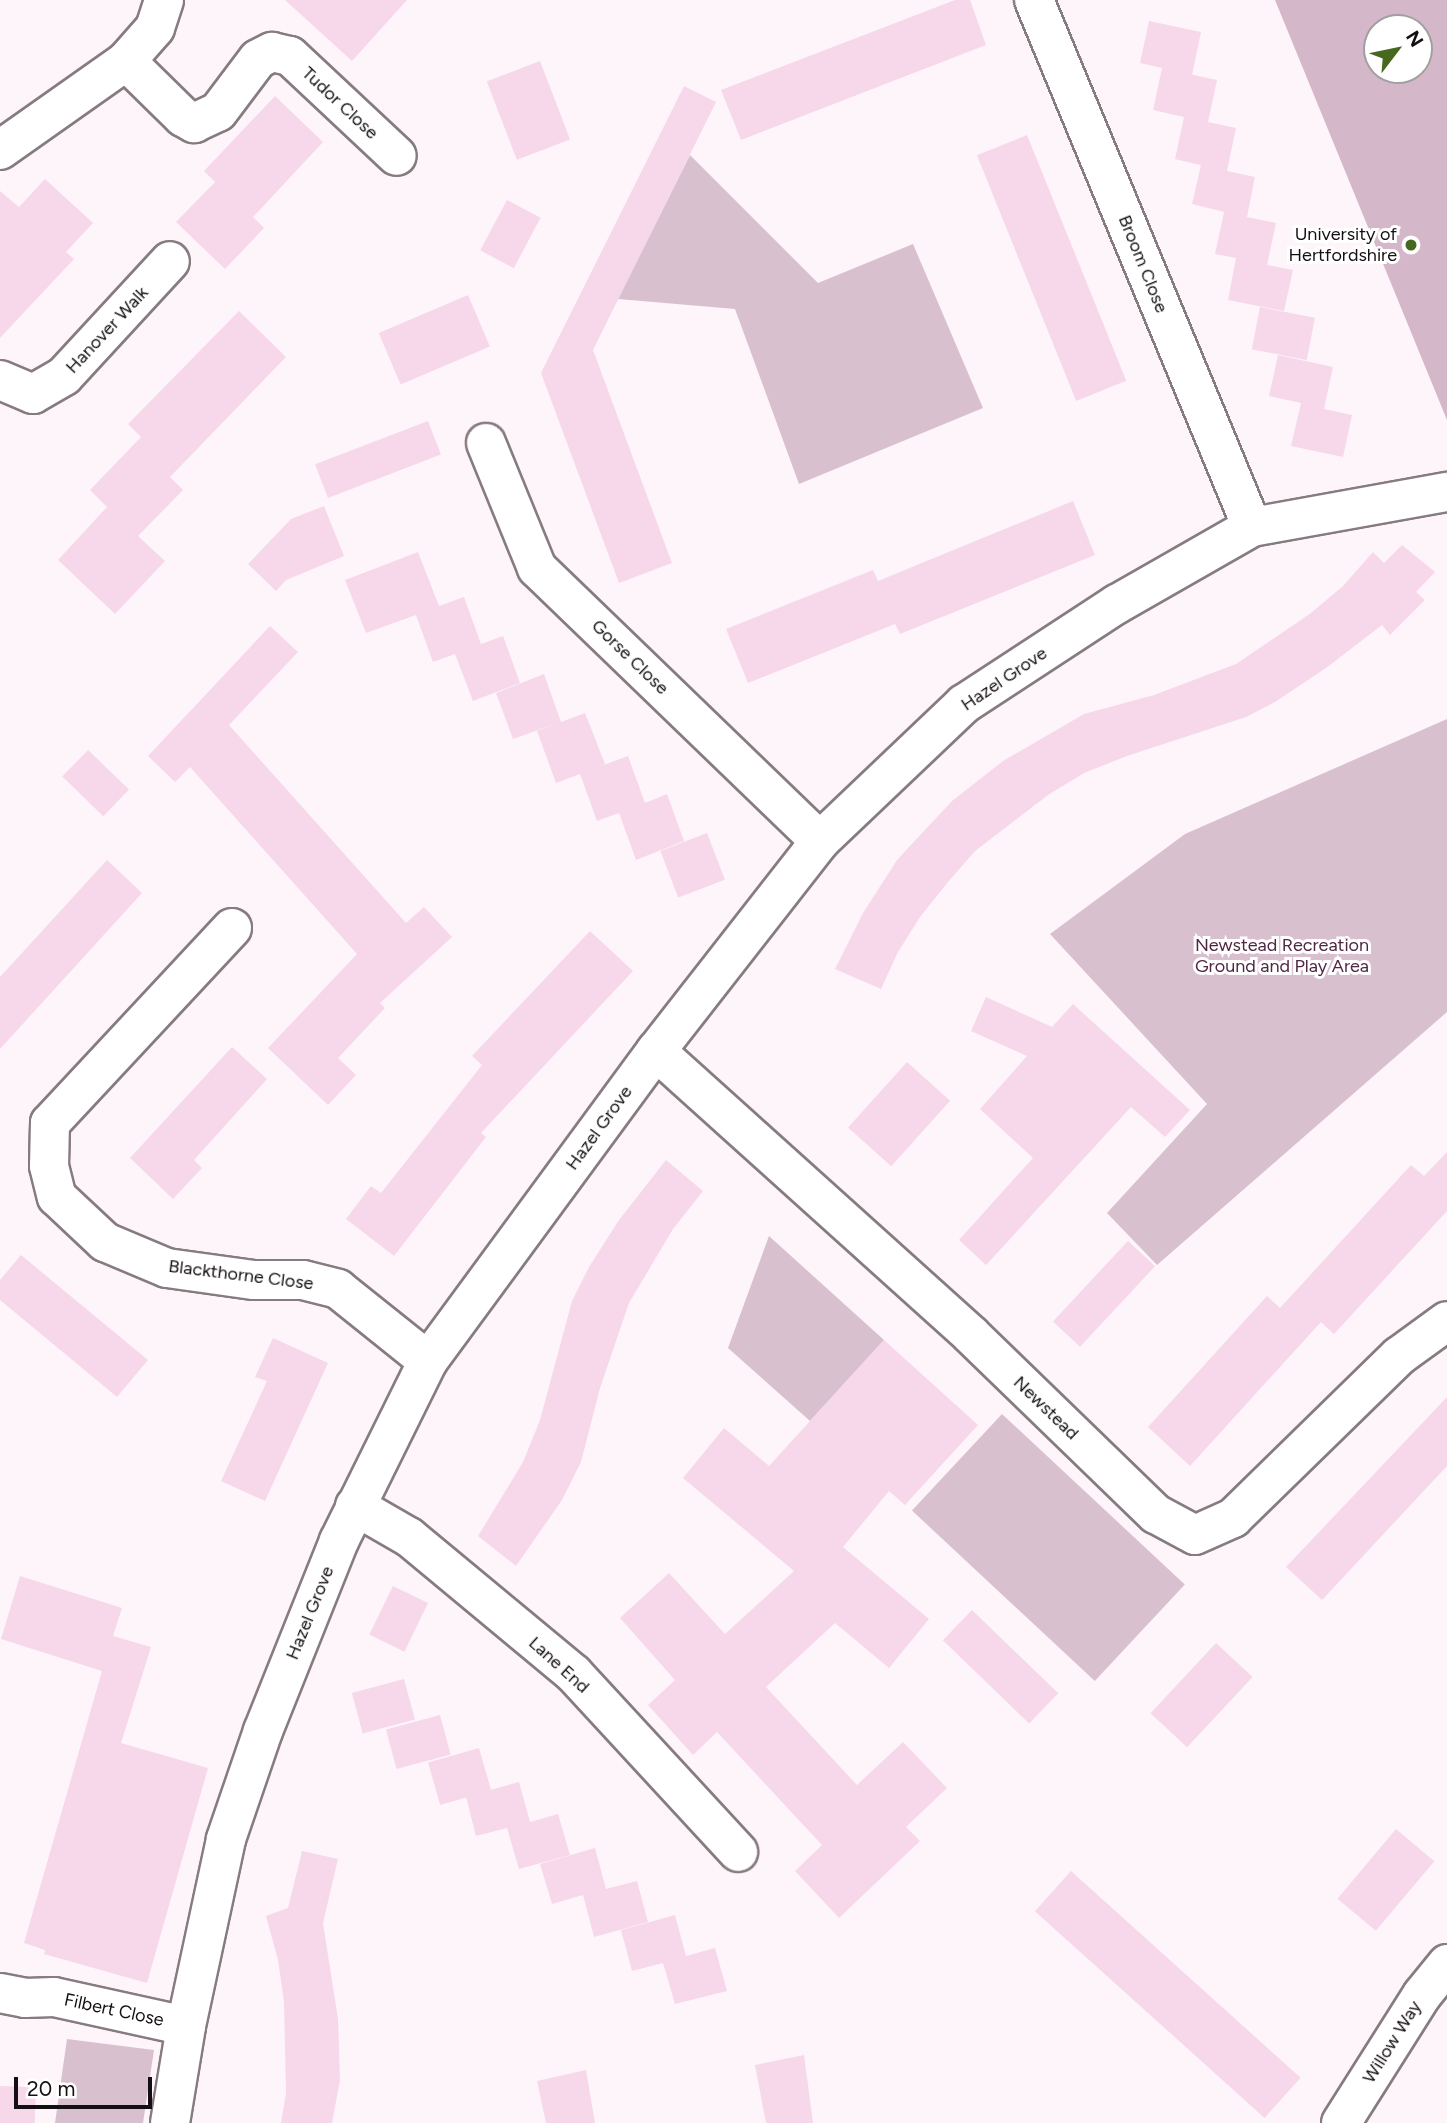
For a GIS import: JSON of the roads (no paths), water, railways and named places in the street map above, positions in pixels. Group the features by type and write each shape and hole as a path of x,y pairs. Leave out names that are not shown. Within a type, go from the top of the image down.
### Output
{"street":[{"path":"0,150 127,61 155,28 164,0"},
{"name":"Broom Close","path":"1034,0 1252,527"},
{"name":"Tudor Close","path":"127,61 183,117 194,123 219,112 258,59 272,52 290,56 397,156"},
{"name":"Hanover Walk","path":"0,380 33,394 64,376 170,261"},
{"name":"Gorse Close","path":"486,443 537,568 820,841"},
{"name":"Hazel Grove","path":"170,2123 186,2026 226,1839 263,1731 355,1506 428,1361 656,1051 820,841 964,704 1117,604 1252,527 1447,492"},
{"name":"Blackthorne Close","path":"232,928 50,1123 48,1166 57,1197 105,1242 167,1268 254,1280 303,1280 338,1289 428,1361"},
{"name":"Newstead","path":"656,1051 970,1334 1156,1514 1195,1535 1233,1518 1399,1356 1447,1321"},
{"name":"Lane End","path":"355,1506 409,1537 574,1674 738,1852"},
{"name":"Willow Way","path":"1341,2123 1422,1995 1447,1964"},
{"name":"Filbert Close","path":"0,1993 25,1998 54,1997 186,2026"}],"place":[{"name":"University of Hertfordshire","path":"1411,245"}],"park label":[{"name":"Newstead Recreation Ground and Play Area","path":"1282,956"}]}
